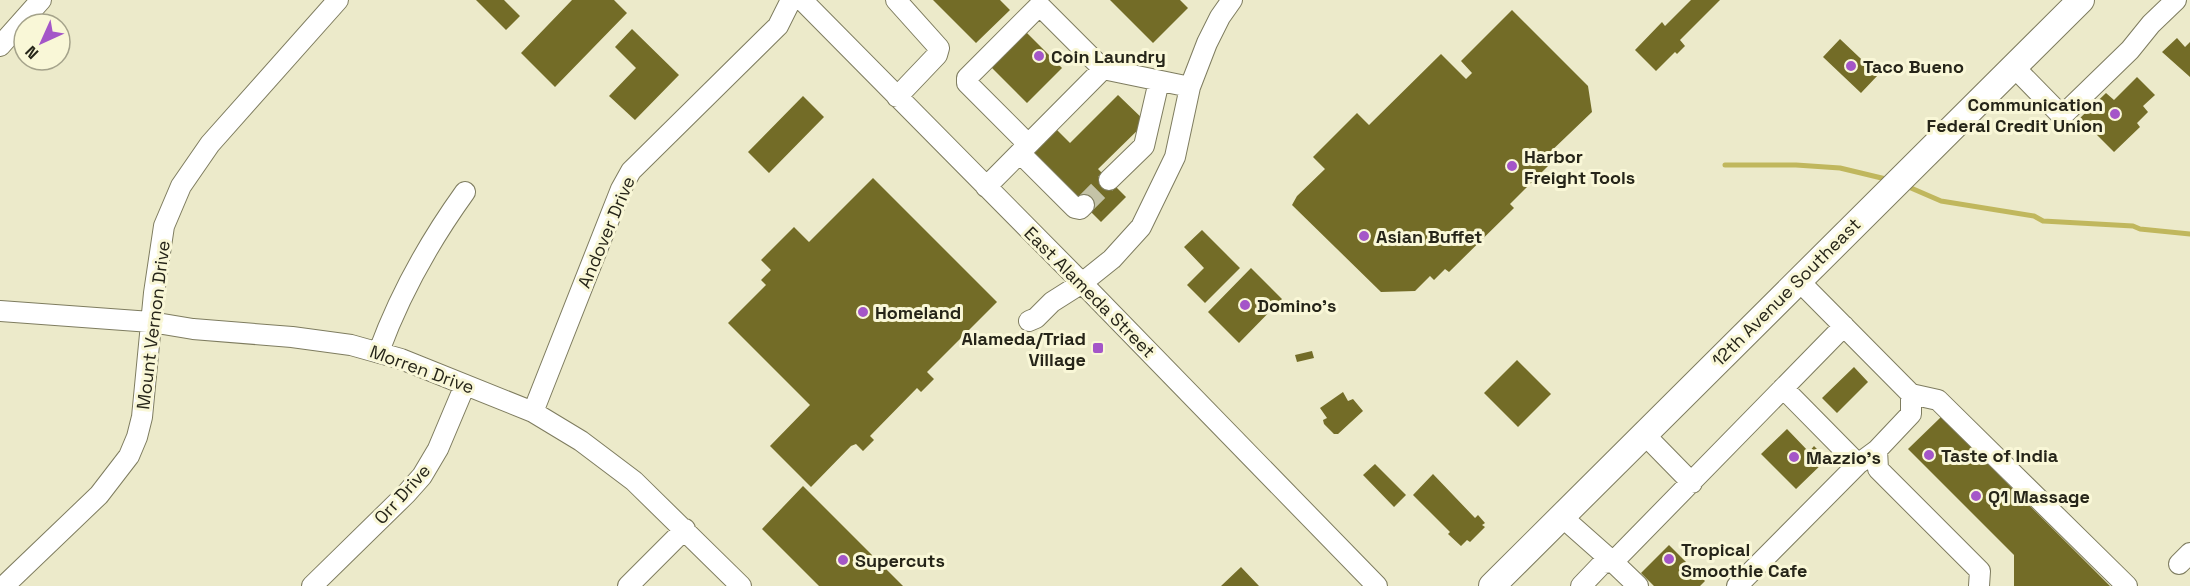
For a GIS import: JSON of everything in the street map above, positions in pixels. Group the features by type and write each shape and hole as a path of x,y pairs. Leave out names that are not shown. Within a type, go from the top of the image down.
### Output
{"main road":[{"name":"12th Avenue Southeast","path":"1492,586 2014,67 2070,4"}],"street":[{"path":"0,46 41,0"},
{"name":"Mount Vernon Drive","path":"4,586 99,495 129,456 142,417 151,322 164,226 181,186 210,144 338,0"},
{"name":"Andover Drive","path":"533,412 631,171 778,26 791,0"},
{"name":"East Alameda Street","path":"802,0 1377,586"},
{"path":"896,0 939,48 937,55 897,97"},
{"path":"1029,321 1036,318 1052,302 1082,284 1112,259 1141,227 1175,157 1190,87 1207,43 1220,17 1232,0"},
{"path":"2014,67 2062,116 2130,50 2151,24 2176,0"},
{"path":"1082,207 1075,208 967,83 967,78 1037,8 1042,8 1103,69 1190,87"},
{"path":"986,187 1103,69"},
{"path":"1109,180 1144,146 1159,81"},
{"path":"380,351 398,304 420,261 465,192"},
{"path":"1798,280 1911,394 1938,400 2127,586"},
{"name":"Morren Drive","path":"0,311 125,322 151,322 193,329 292,337 380,351 533,412 581,441 634,481 686,529 741,586"},
{"path":"1581,586 1603,563 1613,562 1844,326"},
{"name":"Orr Drive","path":"312,586 422,476 438,449 465,385"},
{"path":"1783,388 1858,464"},
{"path":"1737,586 1911,414 1911,394"},
{"path":"1644,434 1692,483"},
{"path":"1877,450 1878,469 1980,572 1979,586"},
{"path":"1562,516 1638,586"},
{"path":"628,586 686,529"}],"building":[{"path":"476,0 504,0 520,16 506,30"},
{"path":"572,0 614,0 627,13 555,87 521,53"},
{"path":"933,0 1000,0 1010,10 976,43"},
{"path":"1110,0 1180,0 1188,8 1153,43"},
{"path":"1691,0 1720,0 1680,40 1685,46 1677,54 1675,52 1656,71 1635,50 1662,22 1665,26"},
{"path":"1512,10 1588,86 1592,112 1545,157 1551,163 1510,204 1514,208 1449,272 1445,269 1434,280 1430,276 1415,291 1381,292 1292,205 1297,196 1325,169 1313,157 1357,113 1369,125 1441,54 1466,79 1472,73 1461,61"},
{"path":"632,29 679,75 635,120 609,96 636,68 615,47"},
{"path":"1026,32 1062,68 1027,103 991,67"},
{"path":"2177,38 2185,47 2190,42 2190,77 2162,52"},
{"name":"Taco Bueno","path":"1840,39 1878,75 1861,93 1823,57"},
{"name":"Communication Federal Credit Union","path":"2137,77 2155,95 2143,106 2148,112 2137,123 2140,127 2114,152 2080,118 2106,93 2114,100"},
{"path":"1118,95 1146,122 1098,169 1126,197 1101,222 1030,151 1054,127 1070,143"},
{"path":"803,96 824,117 769,173 748,152"},
{"name":"Homeland","path":"873,178 997,302 927,372 934,379 921,392 917,388 870,436 874,440 863,451 856,444 851,446 811,487 770,446 810,405 728,323 766,285 761,280 771,270 761,260 794,227 809,242"},
{"path":"1202,230 1240,268 1205,303 1187,285 1204,268 1184,247"},
{"name":"Domino's","path":"1251,268 1282,299 1239,343 1208,312"},
{"path":"1312,351 1314,358 1297,362 1295,355"},
{"path":"1517,360 1551,394 1518,427 1484,393"},
{"path":"1854,367 1868,382 1837,413 1822,398"},
{"path":"1343,392 1348,401 1353,399 1363,411 1338,434 1334,434 1324,424 1323,420 1327,418 1320,408"},
{"path":"1941,417 2110,586 2014,586 2014,555 1908,449"},
{"name":"Mazzio's","path":"1787,429 1809,452 1814,446 1827,459 1796,489 1761,454"},
{"path":"1375,464 1406,495 1394,507 1363,475"},
{"path":"1433,474 1475,518 1478,515 1485,523 1482,525 1485,527 1470,542 1467,540 1461,546 1413,495"},
{"path":"803,486 903,586 819,586 762,529"},
{"name":"Tropical Smoothie Cafe","path":"1669,545 1705,581 1700,586 1654,586 1641,573"},
{"path":"1241,567 1259,586 1221,586"}],"waterway":[{"path":"1725,165 1796,165 1840,168 1890,180"},
{"path":"1904,185 1941,201 2034,216 2043,221 2133,226 2140,229 2190,234"}],"tunnel":[{"path":"1084,205 1109,180"}],"place":[{"name":"Coin Laundry","path":"1039,56"},
{"name":"Taco Bueno","path":"1851,66"},
{"name":"Communication Federal Credit Union","path":"2115,114"},
{"name":"Harbor Freight Tools","path":"1512,166"},
{"name":"Asian Buffet","path":"1364,236"},
{"name":"Domino's","path":"1245,305"},
{"name":"Homeland","path":"863,312"},
{"name":"Alameda/Triad Village","path":"1098,348"},
{"name":"Taste of India","path":"1929,455"},
{"name":"Mazzio's","path":"1794,457"},
{"name":"Q1 Massage","path":"1976,496"},
{"name":"Tropical Smoothie Cafe","path":"1669,559"},
{"name":"Supercuts","path":"843,560"}]}
